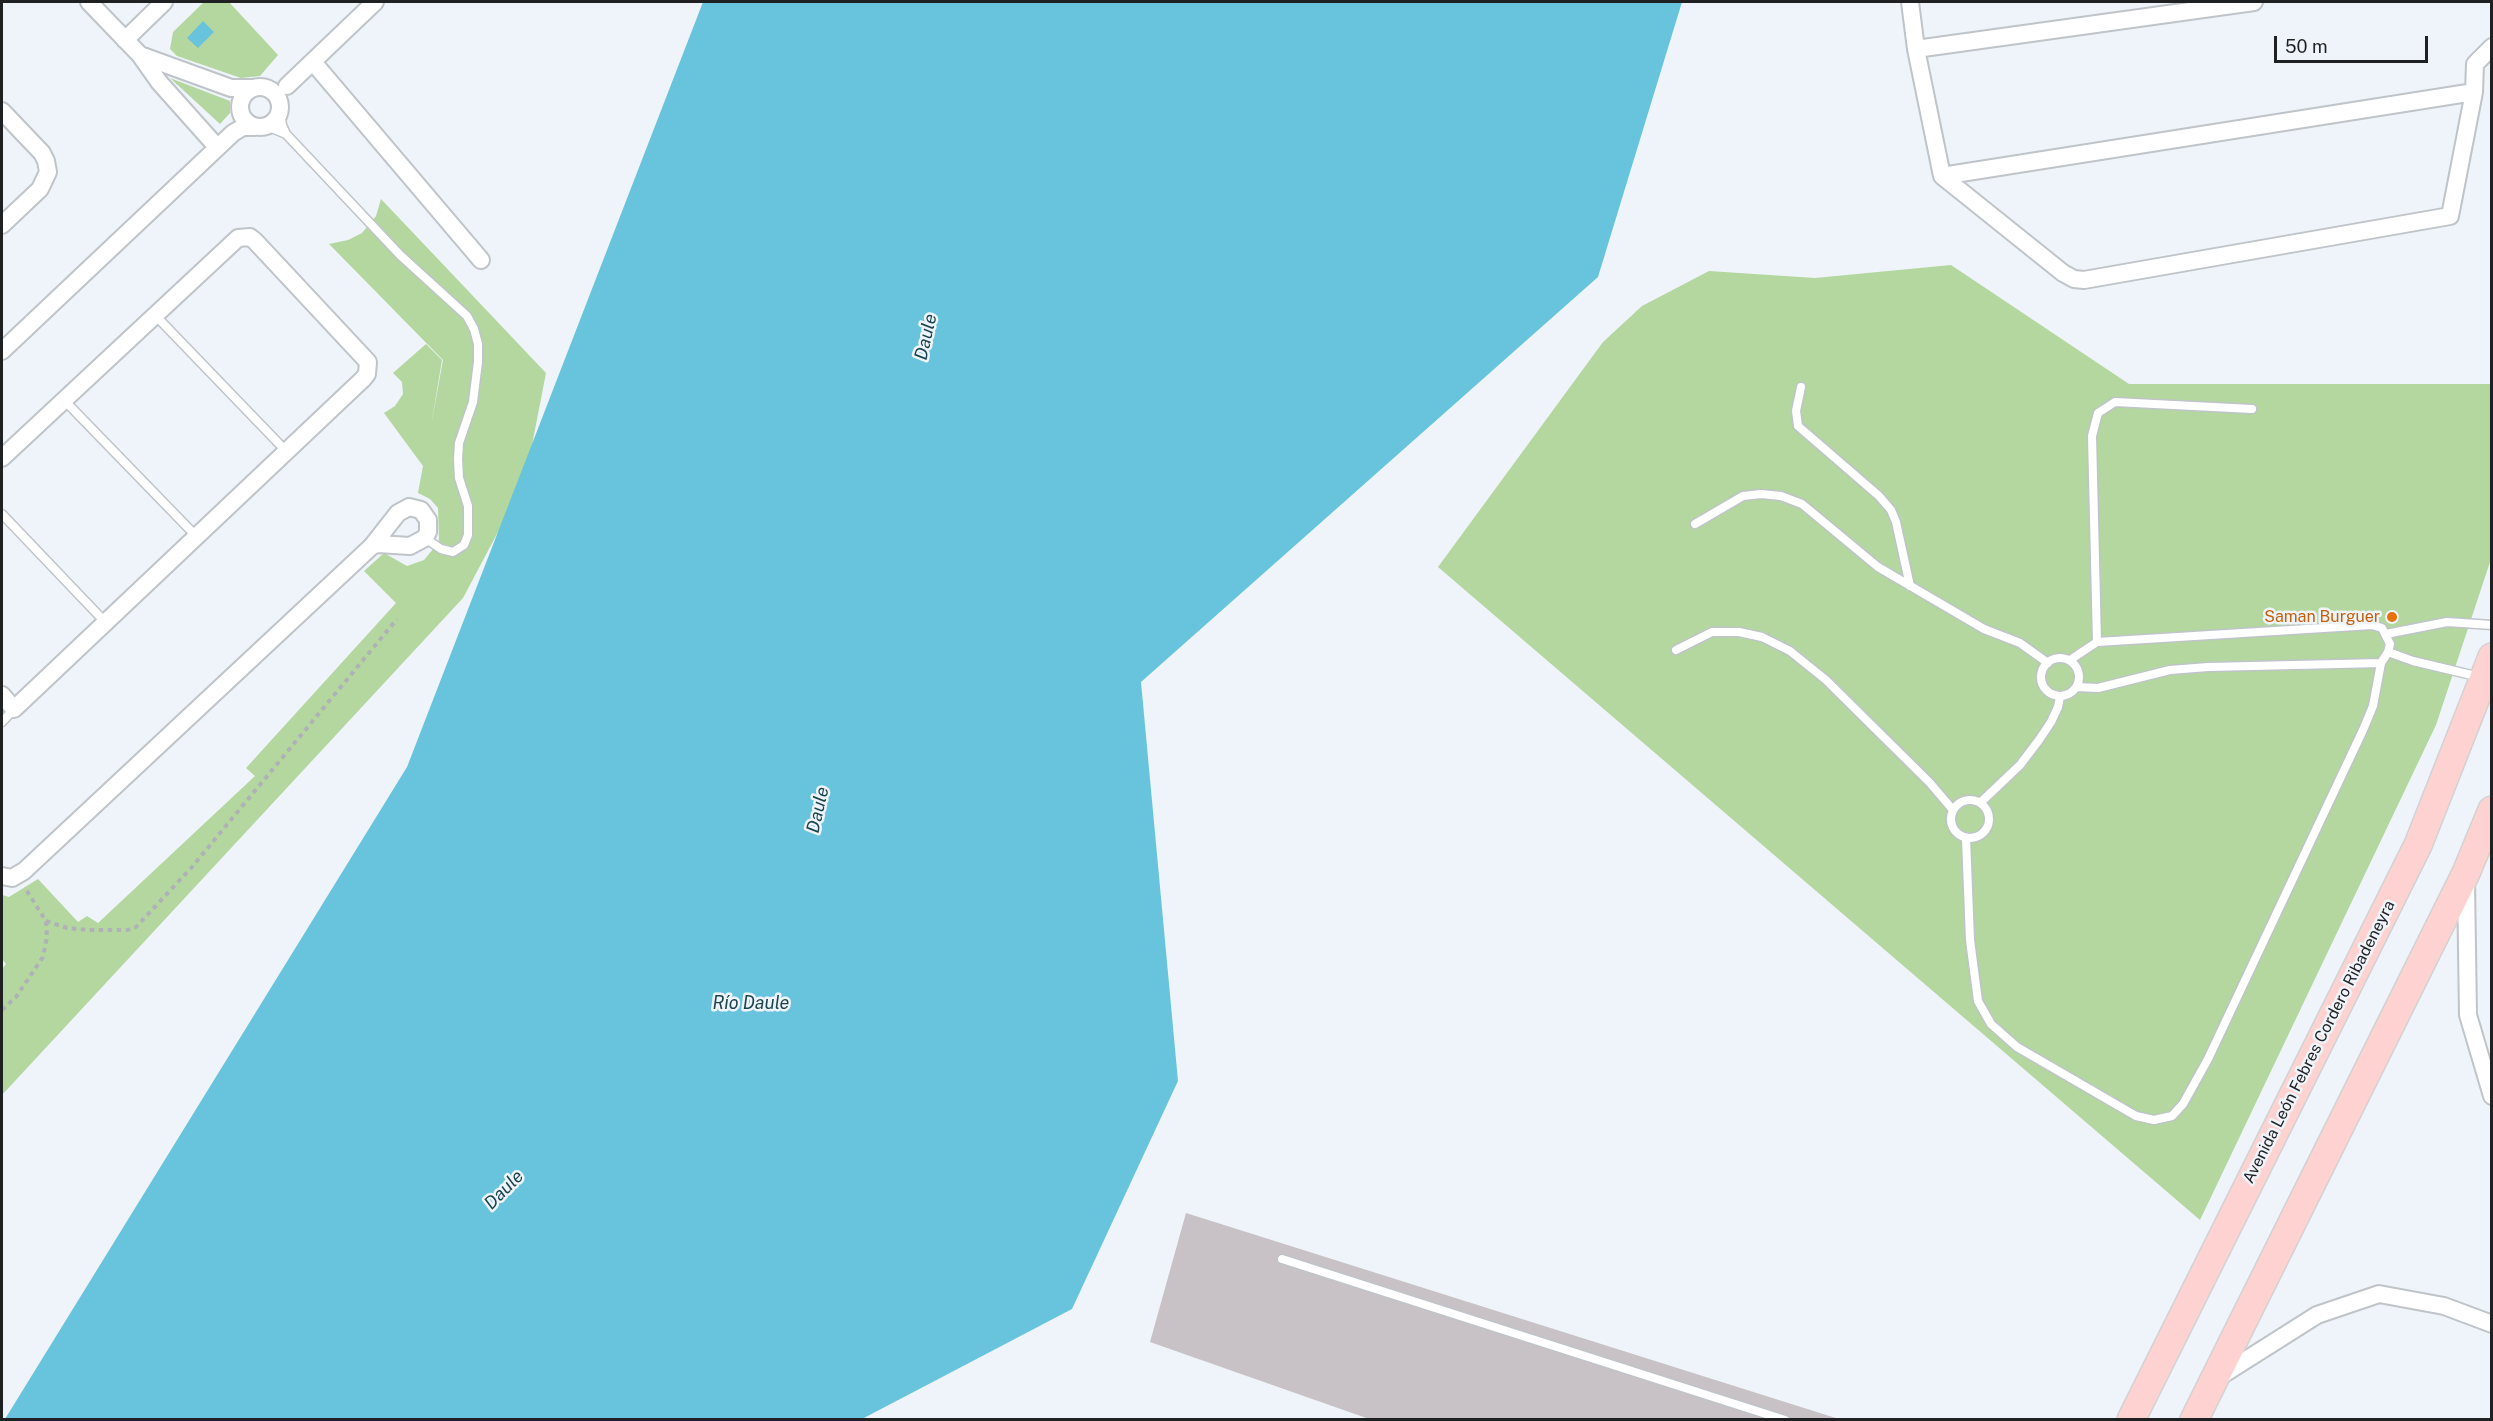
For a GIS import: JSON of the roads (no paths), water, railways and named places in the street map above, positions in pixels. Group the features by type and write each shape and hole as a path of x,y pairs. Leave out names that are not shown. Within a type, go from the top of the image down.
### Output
{"highway":[{"name":"Avenida León Febres Cordero Ribadeneyra","path":"2131,1419 2418,845 2487,667"},
{"path":"2194,1419 2466,873 2492,810"}],"street":[{"path":"89,2 140,55 159,82 217,147"},
{"path":"125,40 164,2"},
{"path":"140,55 231,88 264,87 277,90 287,86 375,2"},
{"path":"1910,2 1916,49 1942,176 2062,273 2074,279 2084,280 2451,216 2474,92 2475,64 2492,47"},
{"path":"1916,49 2254,2"},
{"path":"313,62 482,260"},
{"path":"2,351 233,133 243,127 261,127 273,123 287,86"},
{"path":"233,133 243,96 252,88"},
{"path":"270,89 275,92 280,108"},
{"path":"1942,176 2474,92"},
{"path":"240,108 244,119 261,127"},
{"path":"2,111 42,153 48,172 40,189 2,225"},
{"path":"2,458 233,241 244,237 255,241 368,362 367,374 363,379 14,709 2,695"},
{"path":"9,876 372,546 398,513 409,507 421,510 428,520 428,532 425,538 410,546 378,544 372,546"},
{"path":"2466,873 2468,1015 2492,1096"},
{"path":"2213,1381 2317,1314 2379,1294 2444,1306 2492,1324"}],"lane":[{"path":"280,108 282,125 286,134 400,255 467,316 474,329 478,344 478,362 473,402 459,443 458,459 459,478 468,506 468,535 464,545 453,552 441,549 425,538"},
{"path":"261,127 286,134"},
{"path":"154,315 287,452"},
{"path":"1801,387 1796,411 1798,426 1879,496 1891,510 1896,522 1910,586"},
{"path":"64,400 197,537"},
{"path":"2097,642 2092,436 2098,413 2115,402 2252,409"},
{"path":"1695,524 1743,496 1761,494 1781,496 1802,504 1878,567 1984,629 2020,643 2048,663"},
{"path":"2,514 106,623"},
{"path":"2386,634 2447,622 2492,625"},
{"path":"1966,838 1970,940 1976,991 1978,1001 1991,1024 2017,1047 2136,1116 2154,1120 2172,1116 2184,1104 2208,1059 2362,730 2373,706 2381,663 2390,644 2382,628 2372,625 2097,642 2070,660"},
{"path":"1676,650 1712,632 1739,632 1762,637 1790,651 1826,680 1930,783 1953,810"},
{"path":"2388,652 2421,663 2487,667"},
{"path":"2061,658 2070,660 2077,668 2080,678 2077,687 2070,694 2060,697 2050,694 2043,686 2041,676 2044,667 2061,658"},
{"path":"2077,687 2113,685 2170,670 2381,663"},
{"path":"1980,803 2020,765 2039,740 2051,722 2060,697"},
{"path":"2,722 14,709"},
{"path":"1965,801 1980,803 1988,815 1988,822 1980,835 1966,838 1958,834 1952,827 1953,810 1965,801"},
{"path":"1282,1259 1785,1419"}],"water":[{"name":"Río Daule","path":"703,2 1682,2 1598,277 1141,682 1178,1081 1072,1309 862,1419 5,1419 407,767"},
{"path":"203,21 214,32 198,48 187,38"}],"place":[{"name":"Saman Burguer","path":"2392,617"}],"water label":[{"name":"Daule","path":"926,337"},
{"name":"Daule","path":"818,810"},
{"name":"Daule","path":"504,1190"}]}
